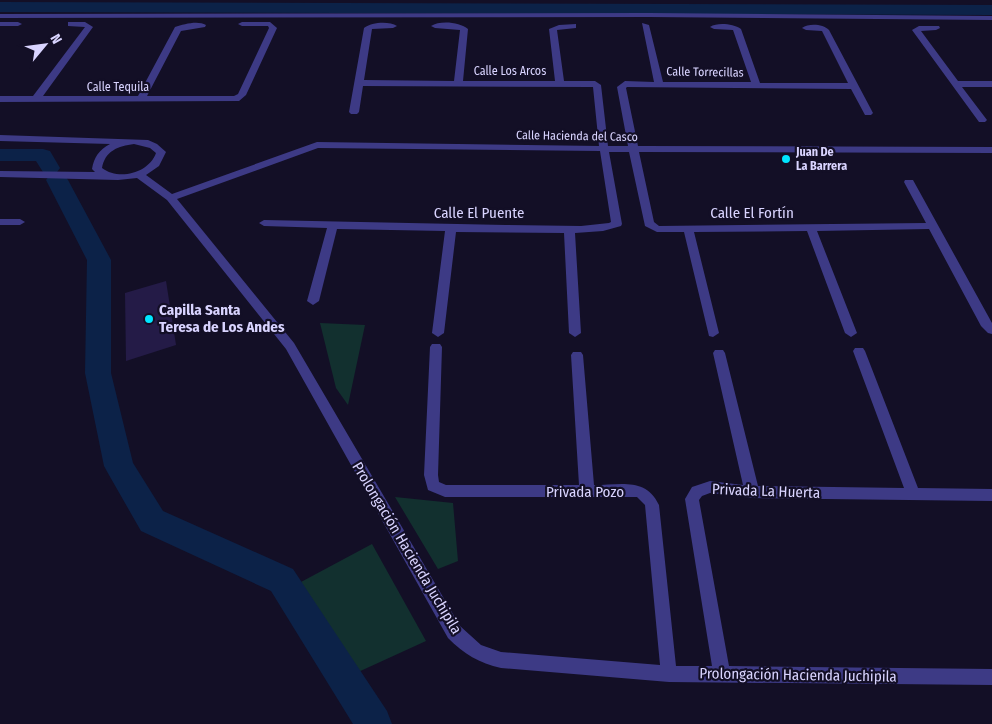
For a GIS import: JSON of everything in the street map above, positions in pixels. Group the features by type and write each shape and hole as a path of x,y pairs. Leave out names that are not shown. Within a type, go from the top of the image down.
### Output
{"street":[{"path":"0,16 649,15 992,18"},
{"path":"0,24 18,24"},
{"path":"36,99 88,27 85,24 71,24"},
{"name":"Calle Tequila","path":"0,99 236,99 242,95 273,27 270,24 242,24"},
{"path":"141,99 178,29 186,26 202,25"},
{"path":"645,25 659,84"},
{"path":"354,112 368,28 374,26 393,26"},
{"path":"435,26 458,26 464,29 458,83"},
{"path":"560,83 552,29 559,26 573,26"},
{"path":"714,27 731,27 736,30 756,85"},
{"path":"806,28 821,28 825,30 868,113"},
{"path":"936,28 919,28 916,30 982,120"},
{"name":"Calle Los Arcos","path":"360,83 591,83 597,85 604,149"},
{"name":"Calle Torrecillas","path":"634,149 620,87 629,84 853,86"},
{"path":"957,84 992,84"},
{"path":"0,138 144,141 156,145 161,152 158,161 150,169 122,178 0,174"},
{"path":"106,176 97,169 96,161 102,153 113,146 131,141"},
{"name":"Calle Hacienda del Casco","path":"171,198 317,145 604,149 992,150"},
{"name":"Calle El Puente","path":"264,223 451,229 609,228 617,224 604,149"},
{"name":"Calle El Fortín","path":"634,149 649,224 657,229 932,226"},
{"name":"Prolongación Hacienda Juchipila","path":"138,174 171,198 290,346 444,617 454,632 467,645 484,657 668,674 992,677"},
{"path":"909,182 985,323 992,330"},
{"path":"0,222 20,222"},
{"path":"313,301 333,225"},
{"path":"688,228 714,333"},
{"path":"811,228 852,333"},
{"path":"438,332 451,229"},
{"path":"569,229 575,333"},
{"name":"Privada Pozo","path":"436,346 430,475 433,486 445,491 638,492 643,493 649,499 652,505 668,674"},
{"path":"858,352 913,494"},
{"path":"719,353 752,492"},
{"path":"577,355 587,492"},
{"name":"Privada La Huerta","path":"722,673 692,499 697,491 710,487 752,492 992,495"}],"green space":[{"path":"320,323 365,325 348,405 336,388"},
{"path":"395,497 453,503 458,561 438,569"},
{"path":"372,544 426,641 356,673 301,582"}],"building":[{"name":"Capilla Santa Teresa de Los Andes","path":"166,281 176,345 126,361 125,293"}],"waterway":[{"path":"0,7 992,10"},
{"path":"0,155 43,155 50,168"},
{"path":"57,180 99,260 98,373 119,466 152,521 282,580 374,724"}],"place":[{"name":"Juan De La Barrera","path":"786,159"},
{"name":"Capilla Santa Teresa de Los Andes","path":"149,319"}]}
